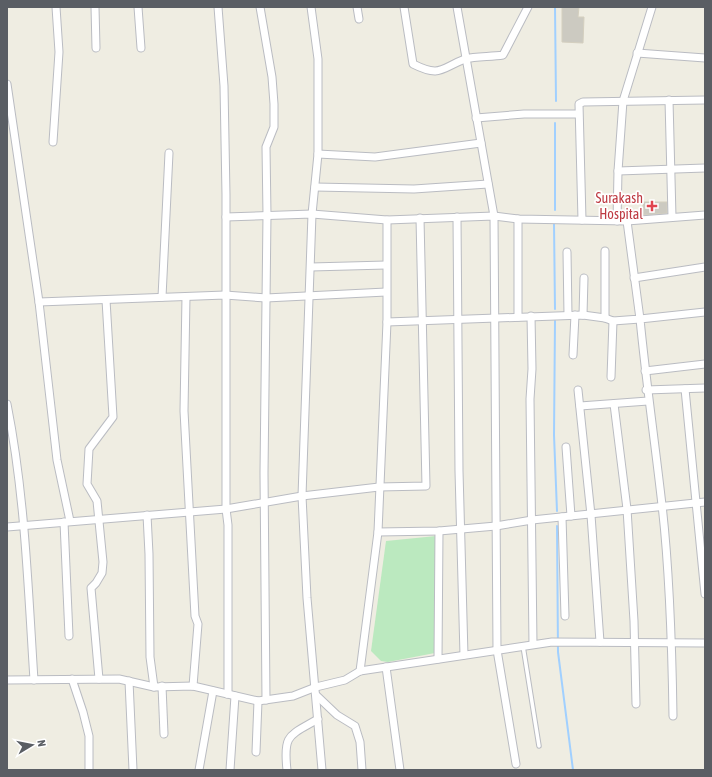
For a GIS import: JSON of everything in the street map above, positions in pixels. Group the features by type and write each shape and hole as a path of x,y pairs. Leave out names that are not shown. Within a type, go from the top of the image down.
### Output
{"street":[{"path":"53,142 59,52 56,7"},
{"path":"95,7 96,48"},
{"path":"138,7 141,48"},
{"path":"218,7 224,86 226,217 226,509 228,533 228,692 226,694"},
{"path":"256,752 262,700 265,502 266,147 274,127 272,77 260,7"},
{"path":"311,7 318,59 318,154 312,214 302,496 307,598 322,770"},
{"path":"356,7 359,19"},
{"path":"404,7 413,64 423,69 437,71 447,69 466,59 503,55 528,7"},
{"path":"457,7 494,216 497,650 516,764"},
{"path":"617,221 618,171 623,101 652,7"},
{"path":"638,53 705,58"},
{"path":"7,84 39,302 57,460 67,522 69,636"},
{"path":"669,100 672,217"},
{"path":"582,220 578,114 579,104 583,102 705,100"},
{"path":"476,118 524,114 578,114"},
{"path":"318,154 375,157 481,143"},
{"path":"162,297 169,153"},
{"path":"618,171 705,168"},
{"path":"315,186 414,189 488,184"},
{"path":"226,217 312,214 387,220 494,216 518,219 627,221 705,215"},
{"path":"457,217 459,471 464,655"},
{"path":"7,527 226,509 302,496 379,488 426,486 424,320 420,218"},
{"path":"518,219 518,317"},
{"path":"360,670 378,532 387,322 387,220"},
{"path":"627,221 640,319 646,390 662,505 672,643 673,716"},
{"path":"604,318 605,251"},
{"path":"567,252 572,315 573,355"},
{"path":"311,267 386,264"},
{"path":"634,278 705,267"},
{"path":"583,315 584,278"},
{"path":"39,302 225,295 266,298 386,292"},
{"path":"186,296 184,411 195,616 198,624 193,686"},
{"path":"99,679 91,588 102,573 100,519 97,501 88,484 89,449 113,416 106,300"},
{"path":"387,322 572,315 604,318 613,321 705,312"},
{"path":"531,316 533,644"},
{"path":"612,377 613,321"},
{"path":"645,371 705,364"},
{"path":"646,390 705,388"},
{"path":"685,389 705,594"},
{"path":"578,390 591,515 600,624 600,642"},
{"path":"580,406 648,401"},
{"path":"7,404 13,436 25,525 34,680"},
{"path":"614,404 627,509 635,643 636,704"},
{"path":"566,447 571,516"},
{"path":"378,532 439,531 496,526 532,520 591,515 627,509 705,502"},
{"path":"146,515 149,554 150,657 154,687"},
{"path":"562,517 565,616"},
{"path":"438,659 439,531"},
{"path":"7,680 99,679 128,681 154,687 193,686 235,696 262,700 316,691 345,680 360,670 533,644 552,642 705,643"},
{"path":"386,667 400,770"},
{"path":"72,679 89,736 89,770"},
{"path":"128,681 133,770"},
{"path":"162,686 164,734"},
{"path":"198,770 213,691"},
{"path":"316,691 337,715 355,726 360,742 362,770"},
{"path":"230,770 235,696"},
{"path":"287,770 285,750 291,735 318,719"}],"lane":[{"path":"523,646 539,746"}],"green space":[{"path":"436,536 435,653 388,662 381,661 371,651 386,541"}],"building":[{"path":"562,7 579,7 578,17 584,17 583,43 562,42"},
{"path":"643,202 667,202 667,213 643,215"}],"waterway":[{"path":"555,7 556,101"},
{"path":"555,123 555,210"},
{"path":"554,224 555,309"},
{"path":"555,321 554,435 557,511"},
{"path":"557,526 558,652 573,770"}],"place":[{"name":"Surakash Hospital","path":"652,206"}]}
